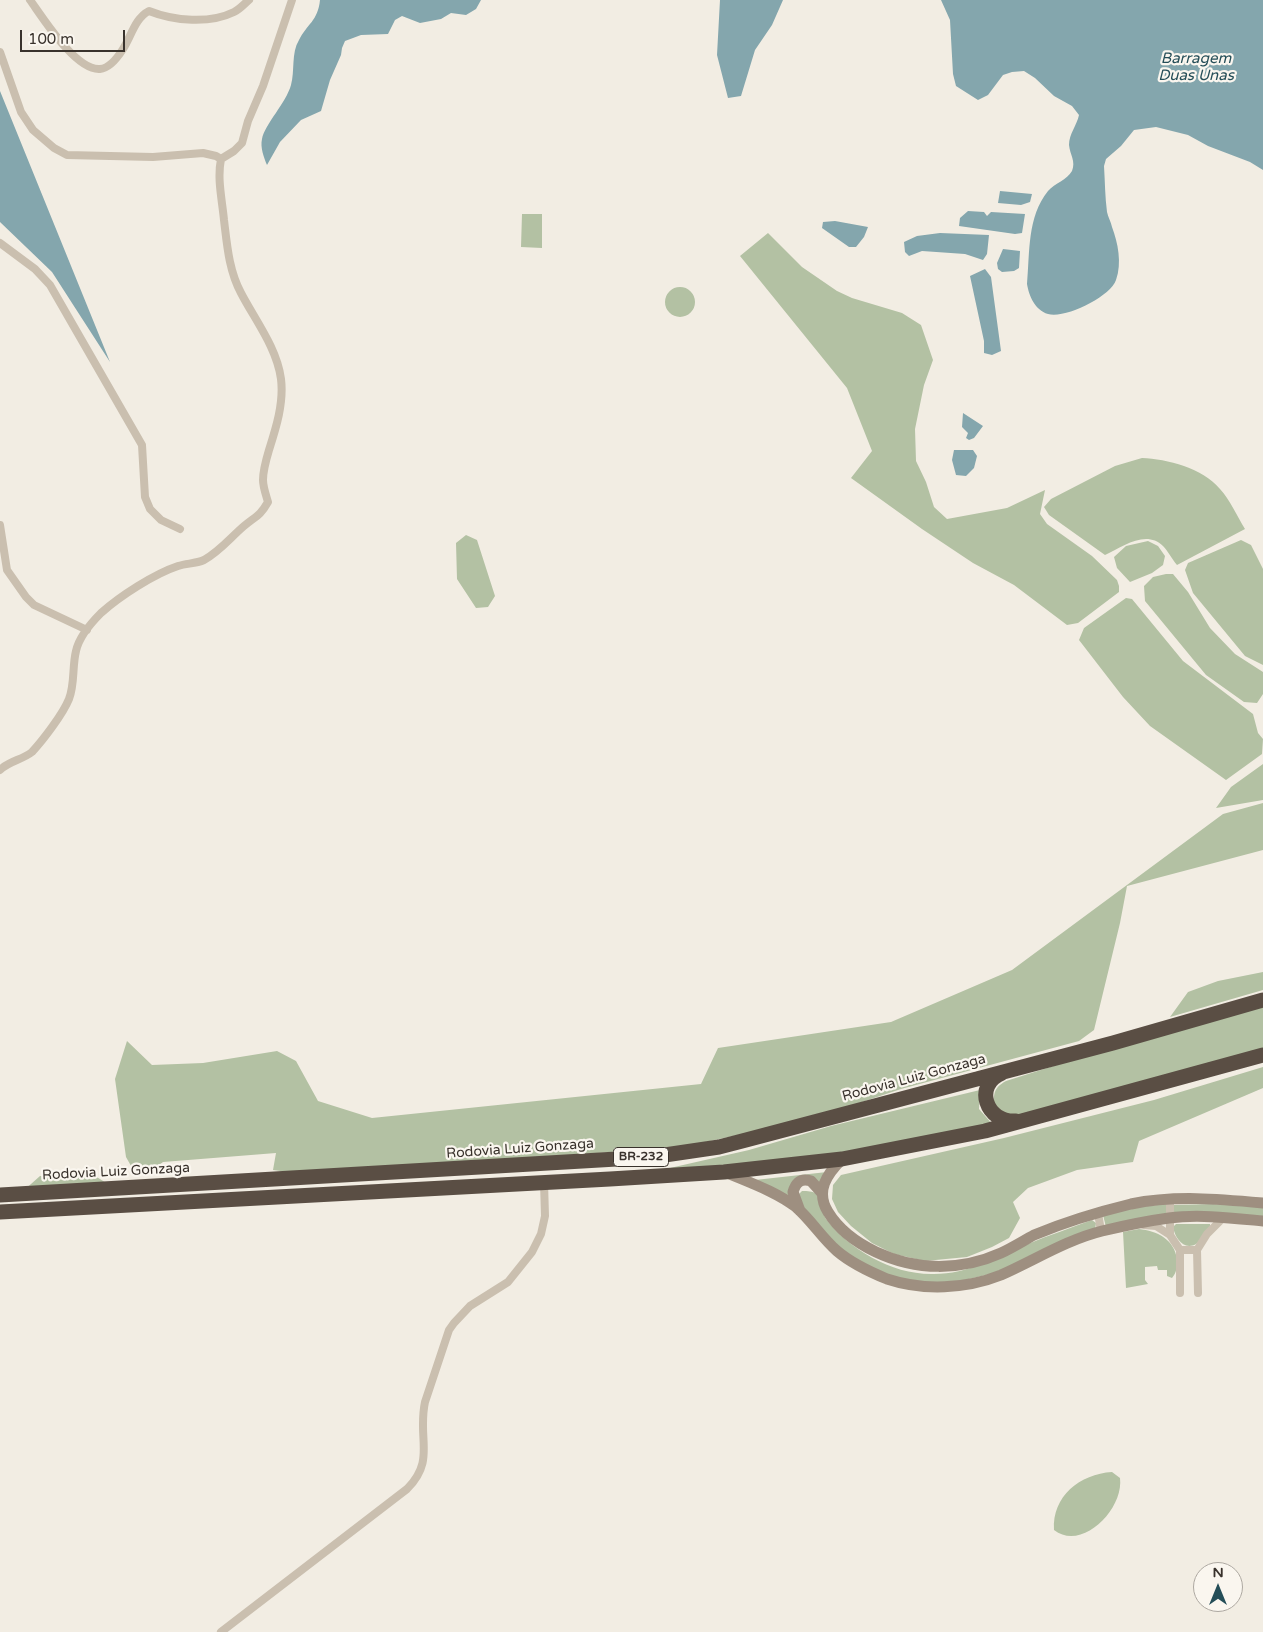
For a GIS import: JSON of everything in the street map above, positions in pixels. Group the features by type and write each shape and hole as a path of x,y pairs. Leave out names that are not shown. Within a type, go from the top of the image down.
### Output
{"highway":[{"name":"Rodovia Luiz Gonzaga","path":"0,1195 404,1172 688,1152 719,1147 1263,1000"},
{"name":"BR-232","path":"0,1212 724,1172 842,1159 959,1136 1027,1120 1263,1055"},
{"path":"1015,1068 995,1076 991,1080 987,1087 987,1103 996,1116 1003,1120 1027,1120"}],"main road":[{"path":"821,1192 824,1182 842,1159"},
{"path":"724,1172 773,1193 801,1212 837,1251 859,1266 887,1279 916,1285 942,1287 972,1284 1000,1275 1073,1241 1101,1231 1170,1218 1223,1218 1263,1221"},
{"path":"801,1212 793,1192 797,1182 802,1180 812,1181 821,1192 830,1216 841,1229 863,1246 890,1258 930,1266 950,1267 987,1259 1033,1236 1075,1219 1133,1204 1170,1199 1225,1199 1263,1203"}],"street":[{"path":"30,0 80,62 90,68 102,69 110,65 116,58 139,21 149,11 170,17 204,20 236,11 249,0"},
{"path":"2,765 32,752 65,706 73,685 76,650 87,630 104,611 152,578 180,566 196,563 225,546 245,525 259,515 268,502 263,480 278,421 281,379 269,346 240,293 232,272 219,170 221,159 234,151 242,143 248,121 263,86 292,0"},
{"path":"0,52 8,71 12,91 21,112 33,130 54,148 68,154 153,157 203,152 221,159"},
{"path":"0,243 35,268 50,285 140,440 143,455 145,497 150,509 161,520 180,528"},
{"path":"0,525 7,570 26,597 34,605 87,630"},
{"path":"222,1632 407,1489 416,1480 424,1464 422,1415 449,1330 462,1313 508,1282 532,1252 541,1234 545,1216 544,1182"},
{"path":"1170,1199 1170,1236"},
{"path":"1098,1213 1101,1231"},
{"path":"1198,1293 1197,1250 1207,1234 1223,1218"},
{"path":"1138,1224 1156,1226 1170,1236 1180,1250 1180,1293"},
{"path":"1180,1250 1197,1250"},
{"path":"1180,1283 1189,1280 1197,1283"}],"green space":[{"path":"522,214 542,214 542,248 521,247"},
{"path":"768,233 802,267 837,291 852,298 902,313 921,325 933,360 924,385 915,429 916,461 926,482 934,507 947,519 1007,508 1045,490 1040,514 1047,524 1092,556 1117,580 1119,592 1078,623 1067,625 1014,585 973,563 851,478 872,451 847,388 740,256"},
{"path":"680,287 691,291 695,302 691,313 680,317 669,313 665,302 669,291"},
{"path":"1142,458 1162,460 1184,466 1204,475 1224,493 1245,529 1177,565 1163,546 1149,539 1134,541 1105,555 1049,515 1044,507 1051,499 1115,466"},
{"path":"466,535 477,540 495,596 488,607 476,608 457,579 456,543"},
{"path":"1241,540 1251,545 1263,569 1263,665 1245,656 1193,593 1185,570 1188,563"},
{"path":"1148,541 1158,546 1165,556 1163,565 1152,573 1130,582 1117,568 1114,557 1126,546"},
{"path":"1173,574 1188,592 1210,628 1235,654 1263,672 1263,694 1257,703 1244,702 1206,675 1145,601 1144,586 1153,577"},
{"path":"1126,598 1132,599 1183,661 1253,714 1258,733 1263,739 1262,754 1226,780 1150,726 1123,697 1079,640 1084,628"},
{"path":"1263,764 1263,800 1216,808 1231,787"},
{"path":"1263,803 1263,850 1127,886 1094,1030 1079,1041 901,1089 847,1107 752,1132 682,1147 302,1174 273,1170 276,1153 163,1162 150,1172 135,1173 126,1157 115,1079 127,1041 152,1065 203,1063 277,1051 296,1061 318,1101 372,1118 701,1084 718,1048 891,1022 1012,970 1223,814"},
{"path":"1263,972 1263,990 1170,1017 1188,992 1218,981"},
{"path":"1263,1000 1263,1055 1018,1119 995,1108 996,1089 1006,1081"},
{"path":"1263,1067 1263,1088 1139,1141 1133,1162 1077,1170 1028,1188 1013,1202 1020,1218 1009,1238 967,1257 925,1261 894,1254 872,1243 851,1226 838,1212 832,1199 833,1185 841,1175 1004,1138 1154,1100"},
{"path":"980,1090 979,1109 993,1125 907,1147 648,1173 749,1150 831,1126"},
{"path":"827,1172 821,1188 797,1179 795,1207 755,1180"},
{"path":"92,1174 111,1186 22,1192 40,1176"},
{"path":"802,1191 810,1191 817,1194 821,1200 826,1219 835,1230 859,1250 886,1265 916,1273 944,1274 969,1269 1092,1220 1096,1223 1095,1230 1003,1271 943,1285 886,1278 857,1263 807,1218 799,1194"},
{"path":"1166,1204 1167,1216 1106,1227 1103,1215 1139,1207"},
{"path":"1213,1204 1263,1207 1263,1217 1172,1215 1172,1205"},
{"path":"1176,1224 1210,1224 1210,1228 1198,1243 1188,1246 1178,1239 1173,1227"},
{"path":"1139,1229 1164,1237 1172,1246 1177,1259 1175,1274 1172,1278 1167,1276 1167,1270 1158,1270 1157,1266 1145,1267 1145,1280 1148,1284 1126,1288 1123,1232"},
{"path":"1112,1472 1120,1478 1119,1490 1108,1514 1099,1524 1077,1536 1065,1535 1054,1530 1058,1507 1070,1489 1089,1477"}],"water":[{"path":"320,0 481,0 476,9 466,15 451,13 441,19 420,23 402,16 395,20 388,34 361,35 345,41 330,80 321,111 301,120 280,142 267,165 262,149 262,139 291,85 297,45 315,18"},
{"path":"720,0 783,0 772,25 755,50 741,96 728,98 717,55"},
{"name":"Barragem Duas Unas","path":"941,0 1263,0 1263,170 1250,162 1208,146 1188,135 1156,127 1134,130 1121,146 1106,159 1104,166 1107,212 1118,253 1119,267 1116,280 1112,287 1096,300 1075,310 1056,315 1043,312 1033,302 1027,284 1029,247 1033,223 1041,201 1048,191 1072,171 1073,164 1069,141 1079,115 1072,106 1054,96 1035,78 1024,71 1003,75 988,95 978,100 956,86 953,74 950,20"},
{"path":"0,91 110,362 52,272 0,222"},
{"path":"1000,191 1032,194 1030,202 1021,205 998,203"},
{"path":"968,211 984,212 987,216 991,212 1025,214 1022,233 1015,234 959,226 960,218"},
{"path":"835,221 868,227 864,237 856,247 849,247 822,228 823,222"},
{"path":"940,233 989,235 987,254 983,260 965,254 922,251 909,256 905,252 904,242 917,236"},
{"path":"1003,249 1020,251 1019,268 1014,271 1002,272 998,269 997,263"},
{"path":"985,269 991,277 1001,351 992,355 984,353 984,341 970,276"},
{"path":"963,413 983,426 974,438 969,440 966,438 968,433 962,427"},
{"path":"954,450 973,450 977,456 974,468 966,476 956,475 952,460"}]}
